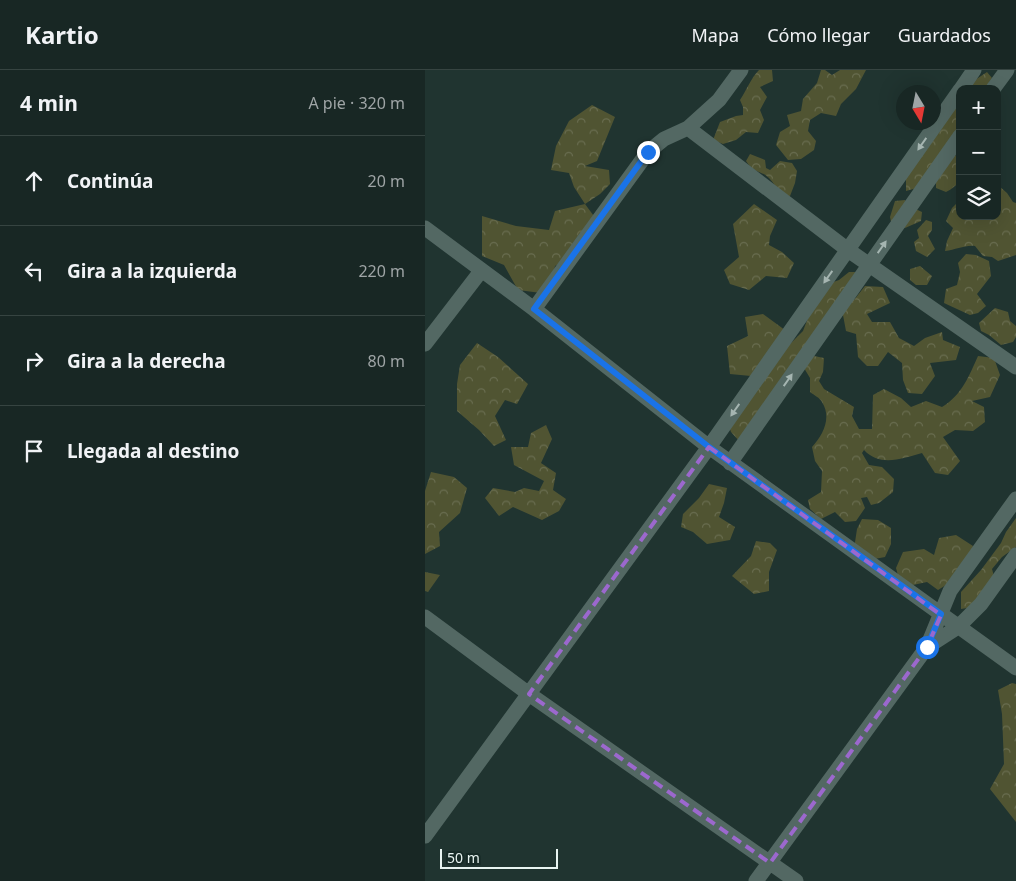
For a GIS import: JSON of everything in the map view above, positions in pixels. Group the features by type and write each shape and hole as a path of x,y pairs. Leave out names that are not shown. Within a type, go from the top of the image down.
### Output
{"street":[{"path":"534,309 648,152 664,139 688,128 719,100 741,70"},
{"path":"964,85 974,70"},
{"path":"996,85 1007,70"},
{"path":"1011,70 1016,73"},
{"path":"425,836 709,447 956,96"},
{"path":"688,128 848,250 1016,367"},
{"path":"730,463 956,142"},
{"path":"425,228 534,309 730,463 1016,668"},
{"path":"425,344 481,271"},
{"path":"756,881 927,647 950,591 1016,499"},
{"path":"927,647 959,627 981,604 1016,555"},
{"path":"425,617 529,694 796,881"}],"highlighted area":[{"path":"709,447 941,615 927,647 770,863 529,694"}],"green space":[{"path":"759,70 772,70 773,81 760,87 767,97 760,110 764,120 758,133 746,132 736,140 723,144 713,140 720,122 743,115 743,107 740,100"},
{"path":"821,70 825,70 832,75 840,70 866,70 856,89 841,104 836,116 821,113 810,120 808,131 816,141 814,150 801,159 788,160 776,145 780,132 790,126 787,115 801,111 803,99 817,83"},
{"path":"987,72 992,78 989,85 969,85"},
{"path":"956,103 956,140 917,188 906,191 906,173 937,130 941,130 941,124"},
{"path":"592,105 615,117 597,161 585,166 609,170 610,184 600,194 585,204 574,187 569,173 551,170 556,146 569,121"},
{"path":"750,154 765,160 766,168 770,170 780,161 792,163 797,171 790,196 781,195 769,178 749,165 746,161"},
{"path":"956,155 956,185 946,192 936,188 936,181 951,156"},
{"path":"1001,188 1016,203 1016,255 998,261 992,257 983,256 975,246 945,251 953,228 946,221 956,204 956,220 1001,220"},
{"path":"905,200 909,206 922,212 921,221 905,228 892,226 890,217 895,201"},
{"path":"585,204 599,223 578,253 555,266 549,294 518,290 504,265 482,256 482,216 516,226 549,230 555,211"},
{"path":"754,204 777,220 770,236 769,245 782,252 794,263 787,278 766,276 749,290 730,284 724,270 739,257 733,224"},
{"path":"926,220 932,222 932,230 928,236 935,249 927,257 916,251 914,242 919,238 917,230"},
{"path":"966,254 976,255 989,261 991,276 977,294 986,306 978,313 970,315 944,303 946,289 957,285 960,272 958,263"},
{"path":"920,266 932,276 927,285 916,285 910,280 910,269"},
{"path":"849,272 856,272 854,300 865,286 883,287 890,303 867,314 872,322 890,322 899,338 914,346 925,338 942,332 943,340 960,347 956,360 930,363 935,376 922,394 908,393 903,380 902,363 888,352 878,366 867,366 858,357 856,334 846,331 843,315 740,442 731,432 727,421 775,359 803,331 811,310 828,284 839,280"},
{"path":"995,308 1008,312 1010,321 1016,326 1016,337 1013,342 1001,345 981,331 979,323"},
{"path":"763,314 789,333 751,376 730,374 727,346 748,336 745,317"},
{"path":"477,343 498,357 528,384 517,404 505,400 495,416 506,440 494,446 457,411 457,384 460,365"},
{"path":"814,356 824,358 823,372 819,381 824,389 854,407 852,416 859,429 872,429 873,395 884,389 901,398 911,407 926,401 942,407 960,391 978,356 994,358 1000,375 990,397 972,401 984,407 985,422 973,431 955,430 943,437 960,461 948,475 935,473 922,453 899,459 884,460 870,455 864,450 862,453 869,465 882,467 894,479 893,492 879,503 871,505 867,497 861,498 865,508 856,521 845,522 835,512 821,519 810,509 808,500 821,492 822,471 815,461 812,447 823,432 826,420 825,408 822,402 810,392 810,378 804,368"},
{"path":"546,425 552,439 541,463 556,473 553,490 566,499 559,511 542,520 513,507 499,516 485,498 493,488 515,492 524,488 539,491 544,481 514,465 511,447 528,447 531,433"},
{"path":"431,472 454,477 467,488 460,513 439,532 440,546 425,554 425,491"},
{"path":"709,484 727,488 719,517 735,527 730,540 707,544 693,532 681,527 683,514 699,498"},
{"path":"1016,518 1016,547 1002,557 992,569 995,580 973,607 961,609 961,592 981,570 1001,543"},
{"path":"862,519 878,520 891,528 891,544 885,557 869,560 854,549 857,529"},
{"path":"956,535 973,546 968,566 946,585 938,590 927,582 913,585 899,579 896,568 903,552 924,549 934,555 939,538"},
{"path":"756,541 770,543 777,550 769,572 769,591 754,594 732,576 751,556"},
{"path":"425,572 440,575 428,592 425,591"},
{"path":"1012,683 1016,684 1016,822 990,789 1004,764 1002,714 998,690"}],"route":[{"path":"648,152 534,309 709,447 941,614 927,647"}]}
